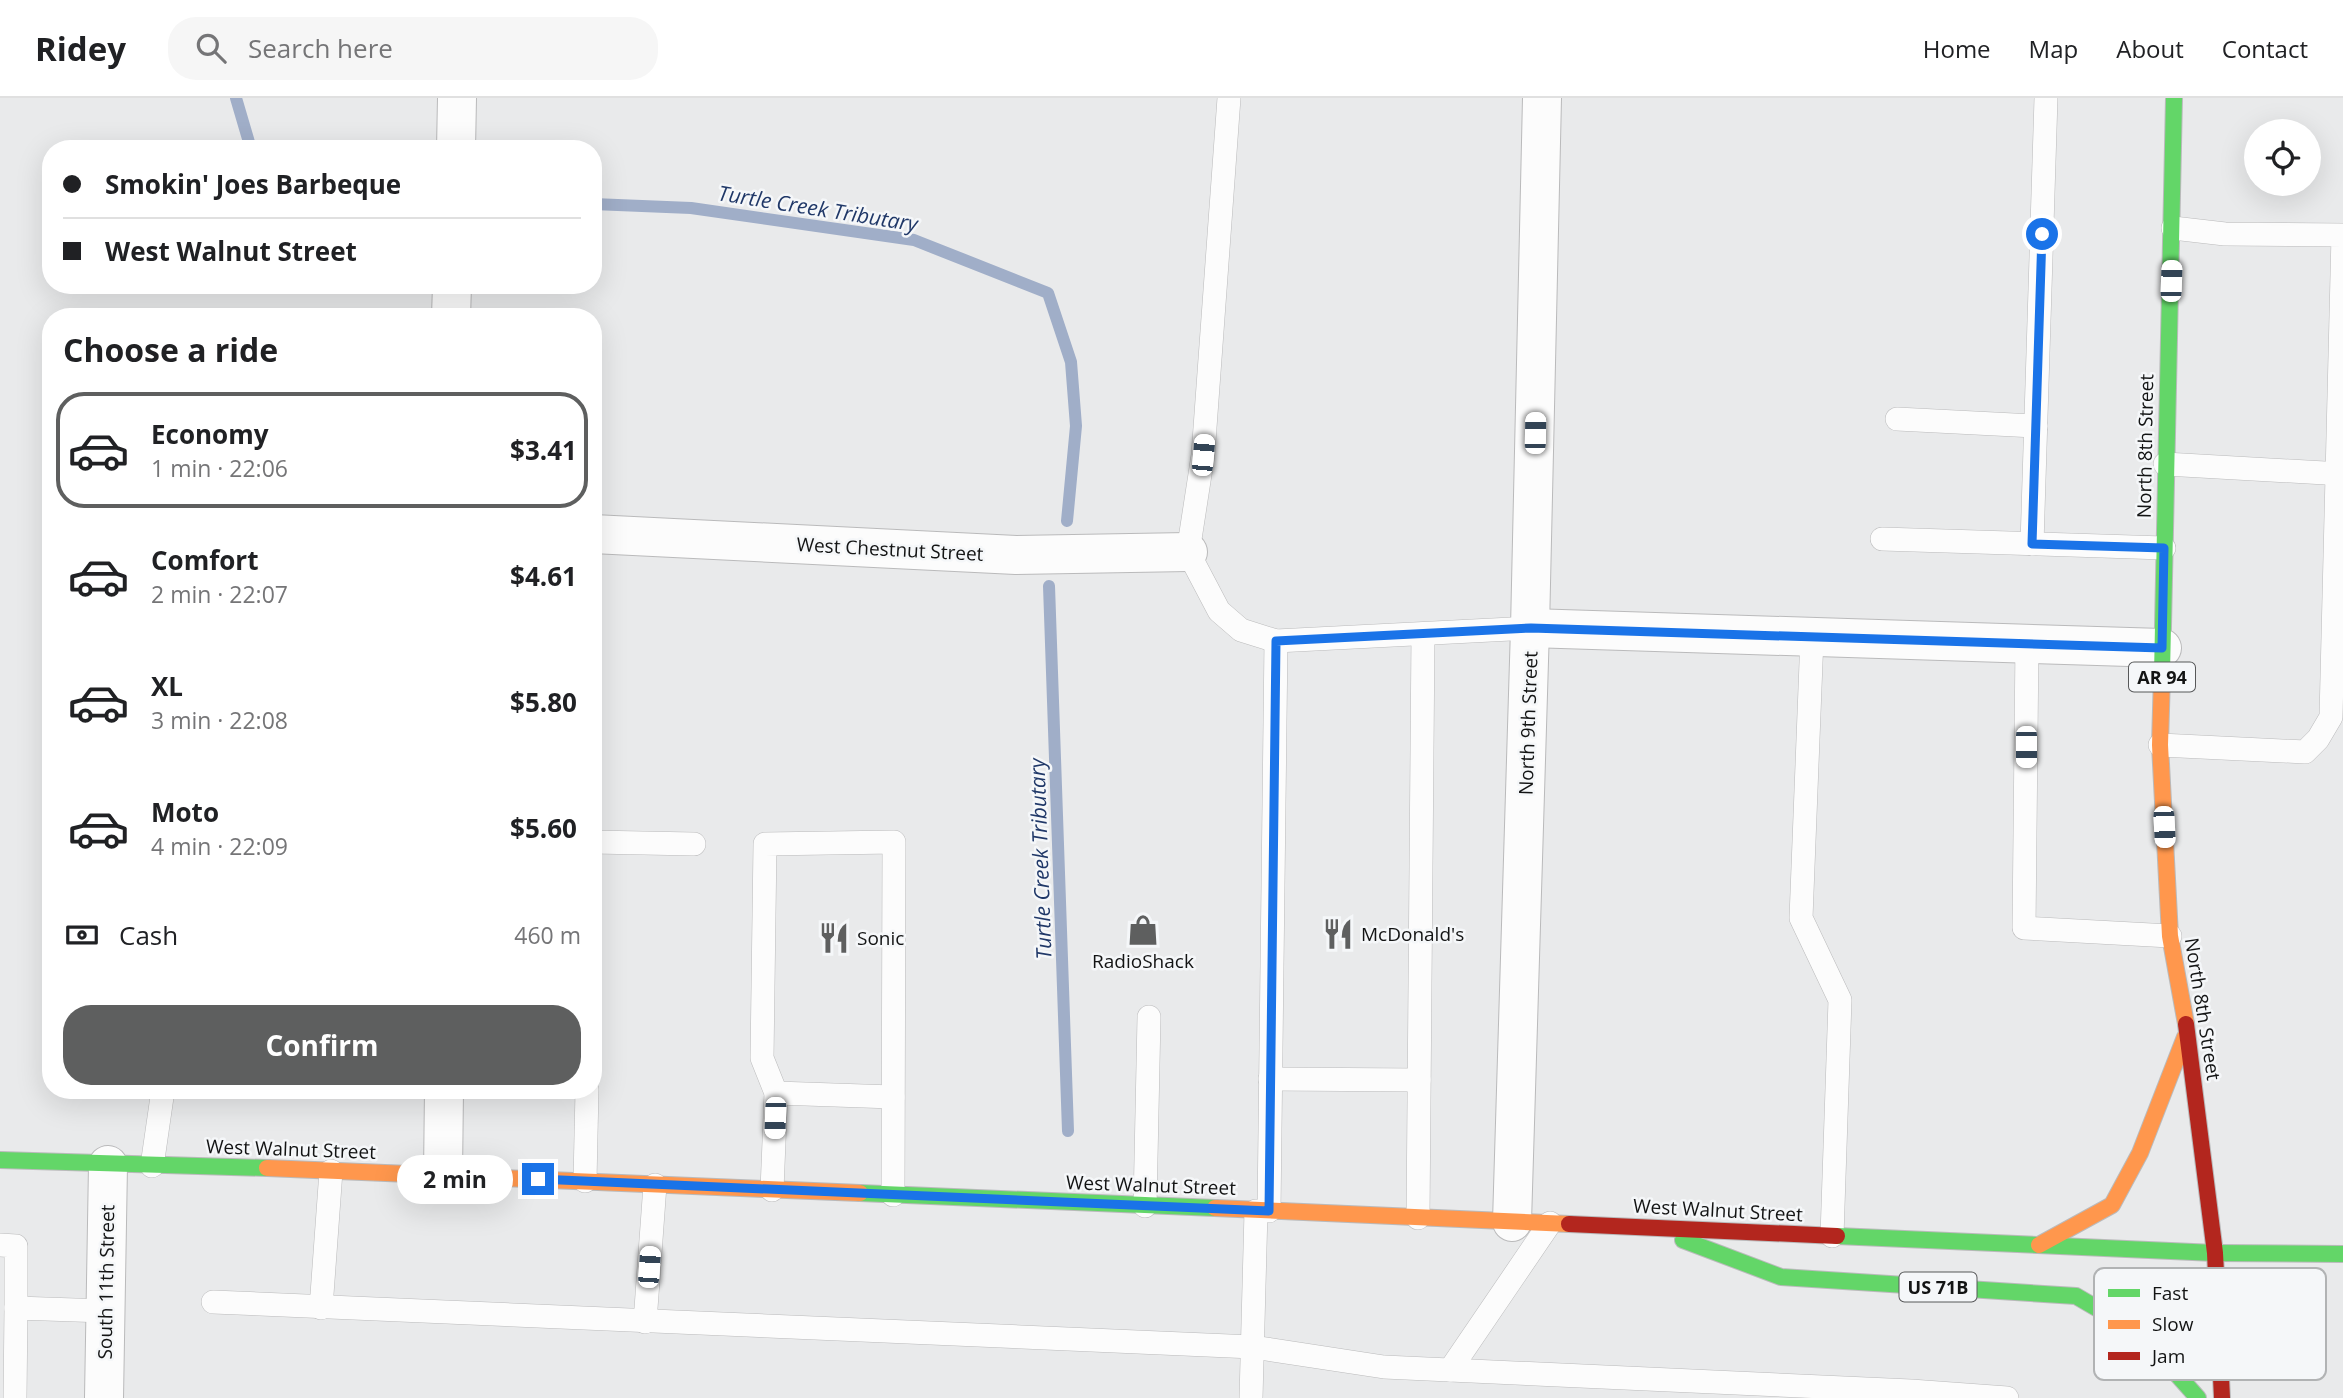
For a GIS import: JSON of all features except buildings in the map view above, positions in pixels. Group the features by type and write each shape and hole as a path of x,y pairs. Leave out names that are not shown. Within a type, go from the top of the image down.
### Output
{"main road":[{"name":"North 8th Street","path":"2174,98 2160,746 2170,936 2187,1032 2216,1268"},
{"path":"2039,1245 2112,1205 2140,1153 2187,1032"},
{"name":"West Walnut Street","path":"0,1160 443,1174 2215,1253 2343,1254"},
{"name":"US 71B","path":"1649,1228 1781,1277 2076,1296 2094,1307"},
{"name":"US 71B","path":"2182,1380 2198,1398"},
{"name":"North 8th Street","path":"2221,1380 2222,1398"}],"street":[{"path":"456,140 457,98"},
{"name":"North 9th Street","path":"1531,1222 1531,628 1542,98"},
{"name":"West Chestnut Street","path":"602,534 1016,555 1188,552"},
{"path":"1531,628 2162,648"},
{"path":"443,1174 444,1099"},
{"name":"South 11th Street","path":"104,1398 108,1165"}],"lane":[{"path":"1229,98 1203,455 1188,552 1219,611 1241,630 1276,641 1531,628"},
{"path":"2032,544 2046,98"},
{"path":"2160,746 2305,752 2318,739 2331,717 2339,474 2343,235 2225,234 2173,228"},
{"path":"1897,419 2036,426"},
{"path":"2165,464 2339,474"},
{"path":"1882,539 2164,548"},
{"path":"1418,1218 1423,634"},
{"path":"1812,637 1801,918 1840,1000 1832,1236"},
{"path":"1251,1398 1270,1079 1276,641"},
{"path":"2026,643 2024,928 2170,936"},
{"path":"602,842 694,844"},
{"path":"772,1190 776,1093 762,1058 765,844 894,842 893,1195"},
{"path":"1145,1206 1149,1017"},
{"path":"1270,1079 1419,1080"},
{"path":"776,1093 893,1097"},
{"path":"152,1166 162,1099"},
{"path":"585,1181 587,1099"},
{"path":"321,1307 331,1171"},
{"path":"645,1322 655,1185"},
{"path":"1450,1370 1531,1222"},
{"path":"0,1245 16,1246 15,1398"},
{"path":"213,1302 1253,1347 1384,1367 1936,1392 2007,1398"},
{"path":"16,1308 105,1311"}],"waterway":[{"name":"Turtle Creek Tributary","path":"236,98 248,140"},
{"name":"Turtle Creek Tributary","path":"602,204 691,208 914,240 1048,293 1071,362 1076,426 1067,521"},
{"name":"Turtle Creek Tributary","path":"1049,586 1068,1131"}],"traffic: fast":[{"path":"2162,674 2174,98"},
{"path":"0,1160 267,1168"},
{"path":"860,1193 1215,1208"},
{"path":"1837,1236 2215,1253"},
{"path":"1683,1240 1781,1277 2076,1296 2094,1307"},
{"path":"2215,1253 2343,1254"},
{"path":"2182,1380 2198,1398"}],"traffic: slow":[{"path":"2162,674 2160,745 2170,936 2186,1024"},
{"path":"2039,1245 2112,1205 2140,1153 2185,1037"},
{"path":"267,1168 860,1193"},
{"path":"1215,1208 1569,1224"}],"traffic: jam":[{"path":"2186,1024 2216,1268"},
{"path":"1569,1224 1837,1236"},
{"path":"2221,1380 2222,1398"}],"place":[{"name":"RadioShack","path":"1143,930"},
{"name":"McDonald's","path":"1338,934"},
{"name":"Sonic","path":"834,938"}],"route":[{"path":"538,1179 1269,1211 1276,641 1531,628 2162,648 2164,548 2032,544 2042,234"}]}
